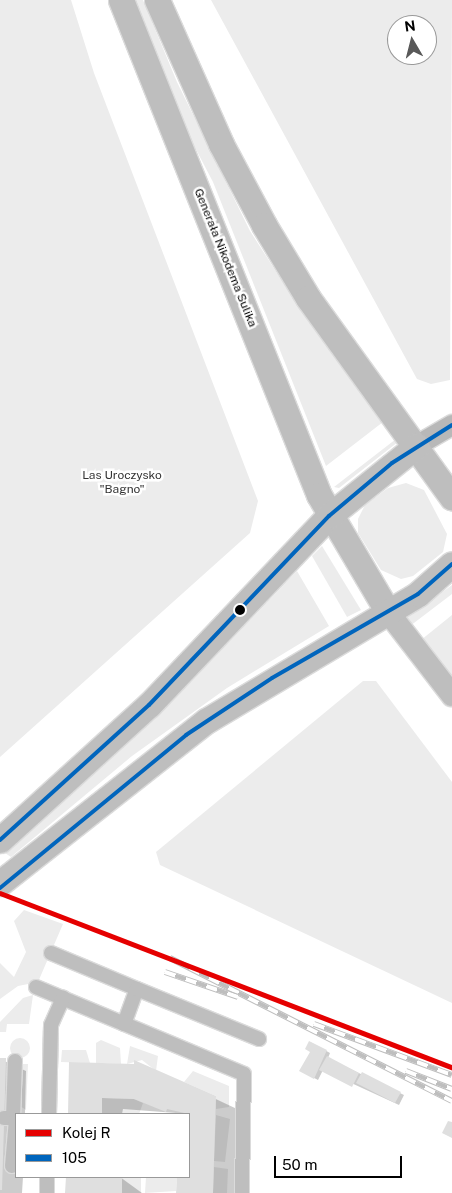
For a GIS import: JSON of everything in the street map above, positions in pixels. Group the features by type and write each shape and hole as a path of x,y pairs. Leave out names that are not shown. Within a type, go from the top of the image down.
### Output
{"highway":[{"name":"Generała Nikodema Sulika","path":"121,0 329,516 388,612"},
{"path":"157,0 221,144 264,225 308,298 452,498"},
{"path":"0,840 149,705 329,516 416,446"},
{"path":"8,878 206,721 388,612 452,564"}],"main road":[{"path":"388,612 452,695"}],"street":[{"path":"416,446 452,425"},
{"path":"51,953 259,1039"},
{"path":"36,988 244,1074 242,1193"},
{"path":"124,1024 137,989"},
{"path":"49,1113 51,1025 63,998"},
{"path":"12,1166 11,1118 15,1061"},
{"path":"47,1178 47,1193"}],"green space":[{"name":"Las Uroczysko \"Bagno\"","path":"0,0 71,0 94,73 258,501 250,533 0,757"},
{"path":"133,0 143,0 177,82 250,231 297,304 383,422 326,466 213,182 179,117"},
{"path":"211,0 452,0 450,380 431,384 417,379"},
{"path":"396,439 398,442 339,488 334,487"},
{"path":"406,483 424,490 447,534 443,552 413,576 401,579 381,570 358,533 358,519 365,505 388,488"},
{"path":"322,546 361,610 347,617 312,556"},
{"path":"297,571 329,626 227,688 132,756 11,857 5,853 186,687"},
{"path":"452,585 452,594 410,626 405,619"},
{"path":"452,615 452,679 421,640"},
{"path":"363,681 376,681 452,782 452,1003 160,865 156,852"},
{"path":"24,910 63,924 38,982 18,986 0,999 0,963 14,977 26,952 14,921"},
{"path":"33,995 29,1024 7,1024 6,1032 0,1032 0,1022 23,998"},
{"path":"16,1038 24,1038 30,1044 30,1052 24,1058 16,1058 10,1052 10,1044"},
{"path":"101,1040 120,1048 121,1064 96,1063 96,1043"},
{"path":"130,1046 158,1056 156,1071 142,1060 127,1064"},
{"path":"62,1050 86,1050 90,1063 61,1062"},
{"path":"22,1064 28,1064 26,1110 20,1106"},
{"path":"193,1071 229,1086 229,1107 216,1109 216,1096 184,1082"},
{"path":"102,1098 134,1099 143,1103 139,1113 102,1113"},
{"path":"216,1115 230,1119 225,1162 214,1161"},
{"path":"214,1167 228,1169 227,1193 213,1193"},
{"path":"122,1178 141,1178 141,1193 122,1193"},
{"path":"146,1178 177,1178 176,1191 145,1193"}],"building":[{"path":"309,1041 327,1050 314,1079 299,1071 310,1052 305,1049"},
{"path":"327,1056 359,1073 352,1087 319,1070"},
{"path":"0,1058 6,1058 2,1190 0,1190"},
{"path":"134,1060 216,1096 213,1193 176,1193 177,1178 190,1178 190,1113 167,1109 166,1112 134,1099 102,1098 102,1113 68,1113 69,1062 134,1064"},
{"path":"362,1072 401,1092 395,1103 356,1083"},
{"path":"448,1121 452,1122 452,1138 442,1133"},
{"path":"66,1178 122,1178 122,1193 65,1193"}],"railway":[{"path":"170,958 452,1101"},
{"path":"165,972 238,997"},
{"path":"314,1024 452,1075"},
{"path":"406,1071 452,1089"}],"rail line":[{"name":"R","path":"0,893 452,1067"}],"transit line":[{"name":"105","path":"0,840 149,705 329,516 392,463 452,425"},
{"name":"105","path":"0,888 186,735 272,678 418,594 452,564"}]}
